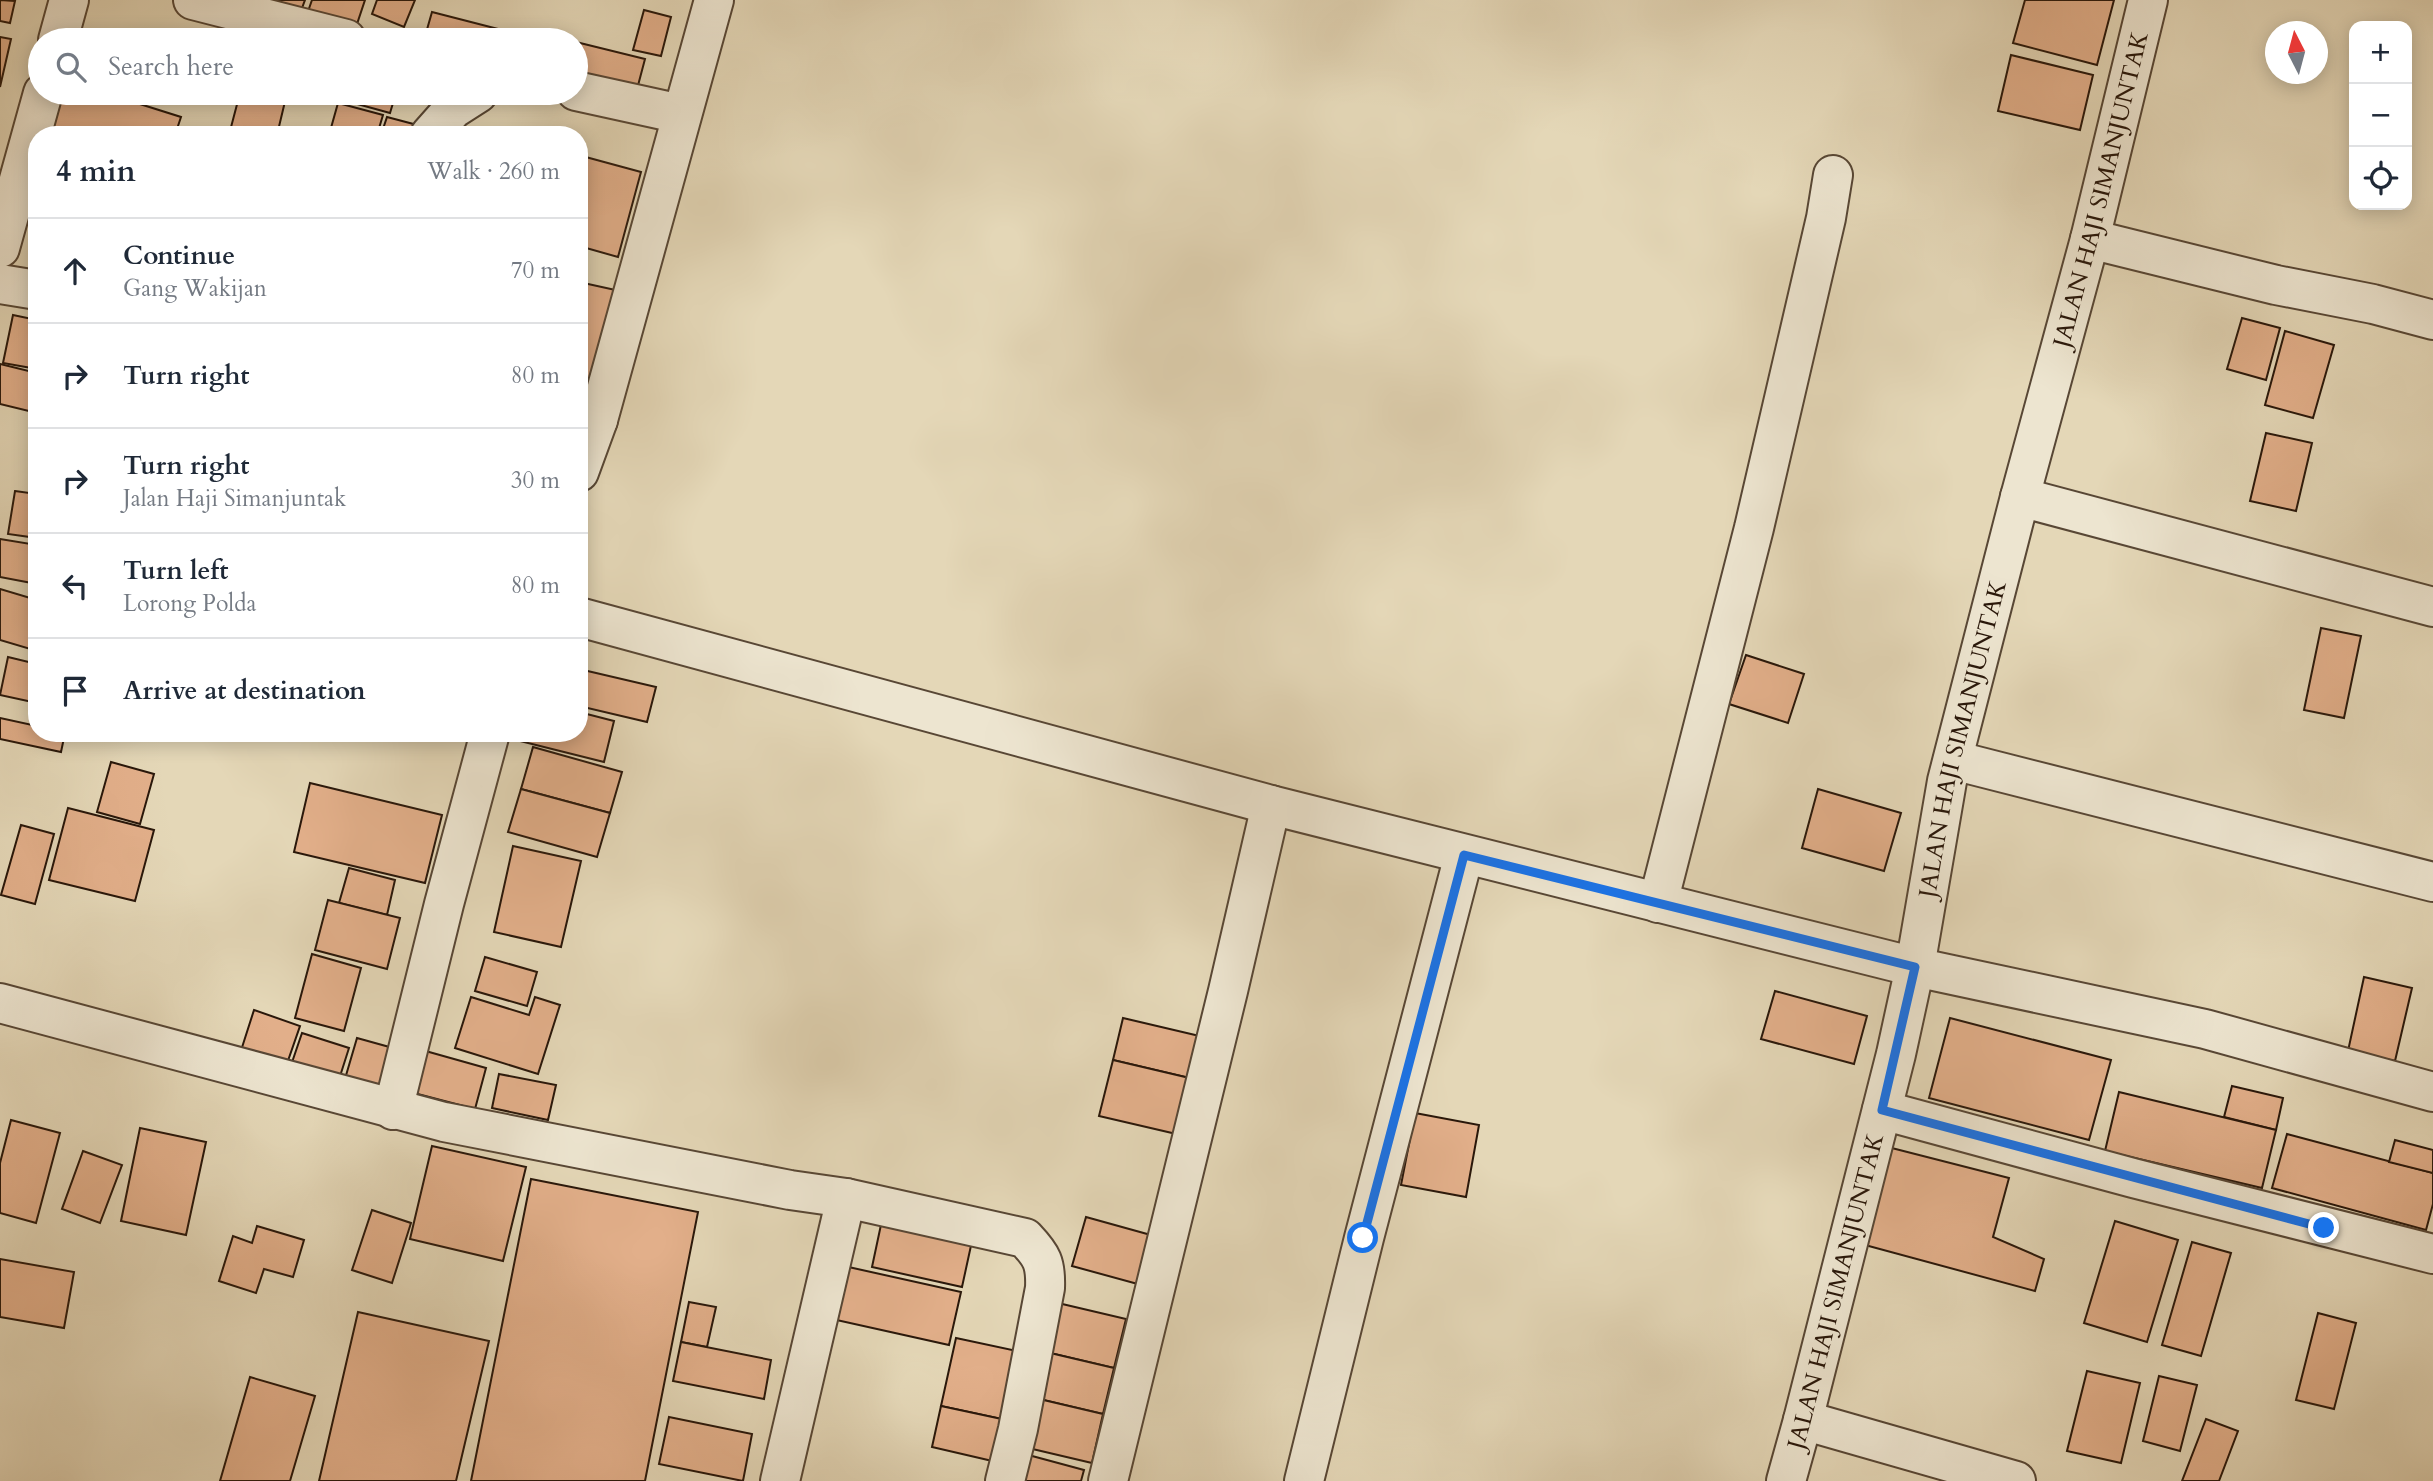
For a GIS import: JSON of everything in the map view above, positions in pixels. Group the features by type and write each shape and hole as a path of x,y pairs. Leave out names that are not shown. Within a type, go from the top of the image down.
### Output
{"street":[{"path":"61,28 69,0"},
{"path":"193,0 303,28"},
{"path":"589,417 714,0"},
{"name":"JALAN HAJI SIMANJUNTAK","path":"1786,1481 1882,1110 1915,967 1953,760 2020,496 2090,239 2147,0"},
{"path":"588,94 681,114"},
{"path":"34,126 40,105"},
{"path":"438,126 459,105"},
{"path":"0,248 28,147"},
{"path":"1658,903 1754,528 1826,218 1833,175"},
{"path":"2090,239 2433,320"},
{"path":"0,284 28,289"},
{"path":"2020,496 2433,607"},
{"path":"588,619 1464,855 1915,967 2205,1029 2433,1092"},
{"path":"393,1110 488,742"},
{"path":"1953,760 2433,881"},
{"path":"1108,1481 1271,805"},
{"path":"1304,1481 1363,1238 1464,855"},
{"path":"0,1003 393,1110 689,1170 846,1198 1025,1238 1041,1254 1045,1270 1045,1288 1018,1429 1005,1481"},
{"path":"1882,1110 2145,1182 2433,1254"},
{"path":"780,1481 846,1198"},
{"path":"1803,1420 2016,1481"}],"building":[{"path":"0,0 15,1 10,23 0,21"},
{"path":"271,0 305,0 299,16 269,6"},
{"path":"312,0 365,0 356,28 329,28 305,20"},
{"path":"377,0 415,0 404,27 372,14"},
{"path":"2025,0 2114,0 2097,65 2013,43"},
{"path":"644,10 671,17 661,56 633,50"},
{"path":"432,12 494,28 427,28"},
{"path":"0,37 11,39 0,87"},
{"path":"588,45 645,59 636,93 588,81"},
{"path":"2011,55 2093,75 2080,130 1998,111"},
{"path":"59,105 143,105 181,117 178,126 53,126"},
{"path":"237,105 284,105 279,126 231,126"},
{"path":"337,105 383,115 380,126 332,126"},
{"path":"361,105 392,105 390,113"},
{"path":"387,117 421,126 384,126"},
{"path":"588,158 641,172 618,257 588,249"},
{"path":"588,284 620,291 594,409 588,408"},
{"path":"13,315 28,318 28,367 3,363"},
{"path":"2242,318 2280,328 2266,380 2227,369"},
{"path":"2285,331 2334,345 2313,418 2265,405"},
{"path":"0,364 28,371 28,411 0,404"},
{"path":"2266,433 2312,443 2296,511 2250,501"},
{"path":"15,491 28,493 28,537 8,534"},
{"path":"0,539 28,544 28,582 0,577"},
{"path":"0,589 28,597 28,648 0,640"},
{"path":"2321,628 2361,636 2344,718 2304,710"},
{"path":"1746,655 1804,674 1788,723 1729,704"},
{"path":"8,657 28,662 28,701 0,695"},
{"path":"588,671 656,687 647,722 588,708"},
{"path":"588,714 614,721 604,762 524,742 588,742"},
{"path":"0,718 28,724 28,742 63,742 61,752 0,739"},
{"path":"533,747 622,772 610,813 521,789"},
{"path":"111,762 154,774 140,824 97,812"},
{"path":"310,783 442,815 425,883 294,852"},
{"path":"521,789 610,813 597,857 508,832"},
{"path":"1818,789 1901,813 1884,871 1802,848"},
{"path":"68,808 154,830 135,901 49,880"},
{"path":"21,825 54,834 35,904 1,895"},
{"path":"513,846 581,861 561,947 494,932"},
{"path":"349,868 395,880 387,915 339,903"},
{"path":"328,900 400,918 387,969 315,950"},
{"path":"312,954 361,968 344,1031 295,1018"},
{"path":"485,957 537,972 527,1006 475,991"},
{"path":"2364,977 2412,988 2395,1061 2348,1051"},
{"path":"1775,991 1867,1016 1854,1064 1761,1039"},
{"path":"471,997 529,1015 535,997 560,1005 538,1074 455,1048"},
{"path":"254,1010 300,1026 282,1078 237,1063"},
{"path":"1123,1018 1208,1038 1198,1080 1113,1060"},
{"path":"1950,1018 2111,1060 2089,1140 1929,1098"},
{"path":"302,1033 349,1048 335,1092 287,1077"},
{"path":"357,1038 393,1048 377,1100 342,1089"},
{"path":"422,1050 486,1068 475,1109 410,1092"},
{"path":"1113,1060 1198,1080 1185,1136 1099,1116"},
{"path":"499,1074 556,1085 548,1120 492,1108"},
{"path":"2232,1086 2283,1098 2276,1130 2224,1117"},
{"path":"2119,1092 2276,1130 2262,1188 2105,1151"},
{"path":"1415,1113 1479,1125 1466,1197 1401,1185"},
{"path":"11,1120 60,1133 36,1223 0,1213 0,1163"},
{"path":"140,1128 206,1142 186,1235 121,1221"},
{"path":"2287,1134 2433,1173 2433,1204 2426,1230 2272,1188"},
{"path":"2395,1140 2433,1150 2433,1173 2389,1162"},
{"path":"1880,1145 2009,1178 1993,1237 2044,1259 2035,1291 1865,1245"},
{"path":"432,1146 526,1167 503,1261 410,1239"},
{"path":"83,1151 122,1165 100,1223 62,1209"},
{"path":"531,1179 698,1212 645,1481 471,1481"},
{"path":"372,1210 411,1223 392,1283 352,1270"},
{"path":"1086,1217 1158,1237 1145,1286 1072,1266"},
{"path":"882,1220 972,1241 962,1287 872,1267"},
{"path":"2115,1221 2178,1240 2147,1342 2084,1323"},
{"path":"257,1226 304,1240 293,1277 264,1269 256,1293 219,1281 233,1236 252,1243"},
{"path":"2192,1242 2231,1253 2201,1356 2162,1345"},
{"path":"0,1259 74,1272 64,1328 0,1317"},
{"path":"844,1266 961,1292 949,1345 832,1319"},
{"path":"689,1302 716,1307 707,1347 681,1342"},
{"path":"1058,1303 1126,1319 1114,1368 1046,1352"},
{"path":"358,1312 489,1341 456,1481 319,1481"},
{"path":"2318,1313 2356,1323 2334,1409 2296,1400"},
{"path":"956,1338 1026,1353 1011,1421 941,1406"},
{"path":"681,1342 771,1360 764,1399 673,1381"},
{"path":"1046,1352 1114,1368 1103,1414 1035,1398"},
{"path":"2087,1371 2140,1383 2121,1463 2067,1451"},
{"path":"2159,1376 2197,1385 2180,1451 2143,1441"},
{"path":"250,1377 315,1396 290,1481 220,1481"},
{"path":"1035,1398 1103,1414 1092,1463 1024,1447"},
{"path":"941,1406 1011,1421 1001,1463 932,1447"},
{"path":"669,1417 752,1434 743,1481 659,1464"},
{"path":"2206,1419 2238,1431 2219,1481 2182,1481"},
{"path":"1021,1453 1084,1470 1081,1481 1013,1481"}],"route":[{"path":"1363,1238 1464,855 1915,967 1882,1110 2324,1228"}]}
